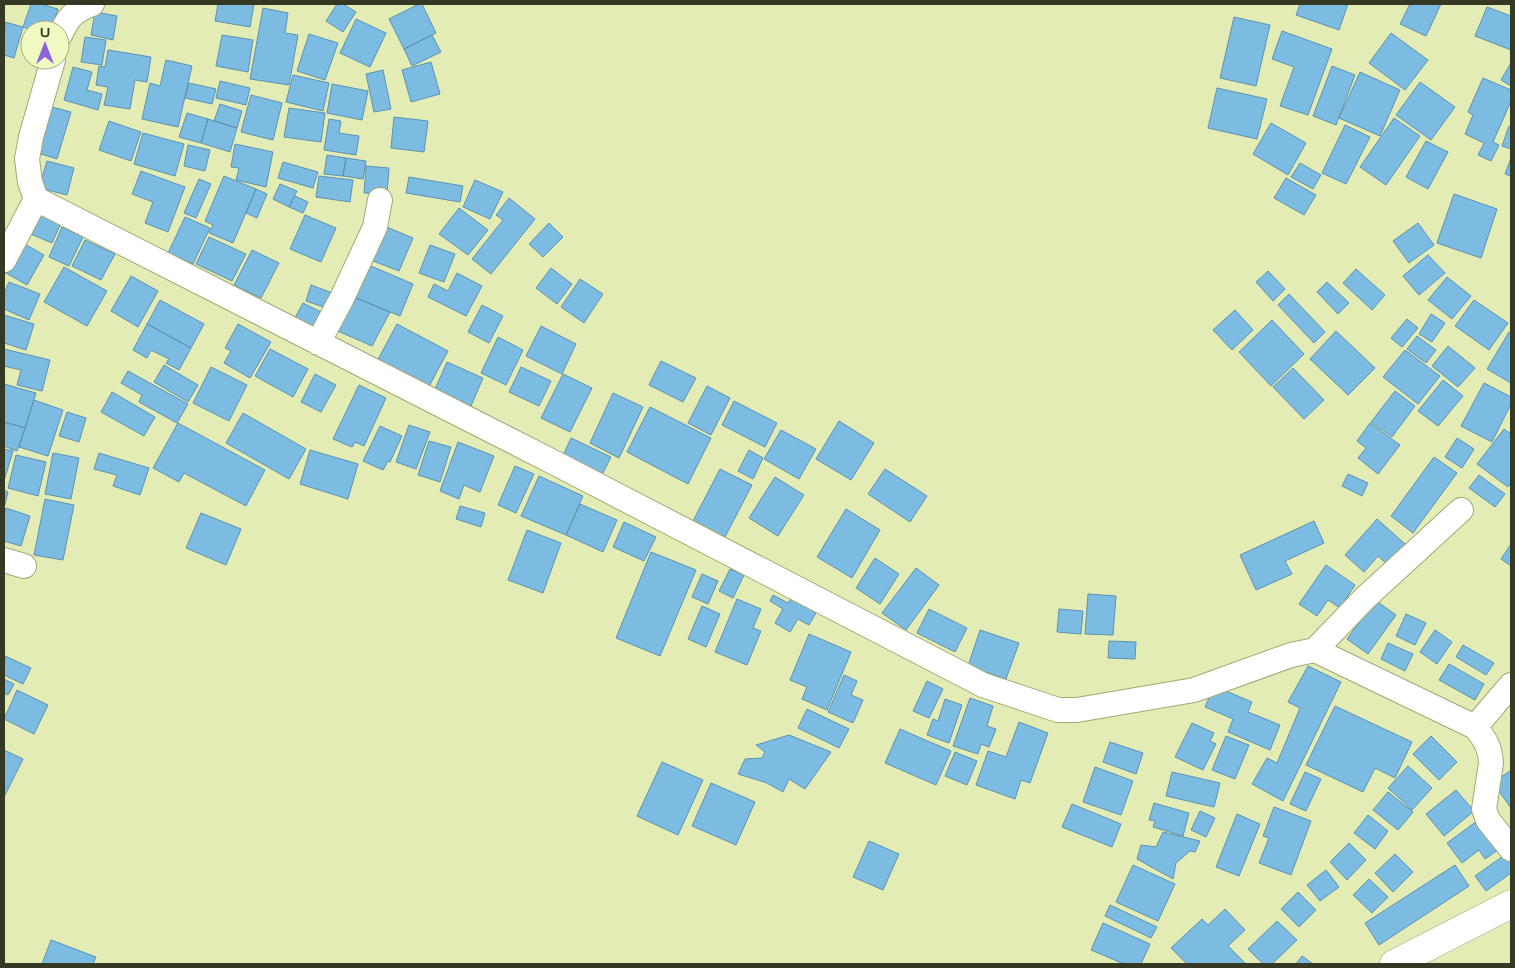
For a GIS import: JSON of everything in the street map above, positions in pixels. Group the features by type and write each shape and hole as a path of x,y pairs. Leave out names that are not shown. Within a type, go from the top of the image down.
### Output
{"main road":[{"path":"1394,964 1511,904"}],"street":[{"path":"68,20 78,9 92,4"},
{"path":"50,70 27,158 30,182 36,200 572,472 983,685 1058,710 1077,710 1194,690 1292,655 1315,650 1365,598 1461,510"},
{"path":"4,260 36,200"},
{"path":"318,343 342,298 375,227 380,200"},
{"path":"1315,650 1475,727 1488,743 1491,755 1484,809 1488,820 1511,848"},
{"path":"1475,727 1511,685"}],"building":[{"path":"31,4 40,4 58,9 54,20 25,20"},
{"path":"218,4 254,4 250,27 215,21"},
{"path":"337,4 343,4 356,12 343,32 326,21"},
{"path":"422,4 436,33 404,49 389,19"},
{"path":"1300,4 1348,4 1339,30 1296,15"},
{"path":"1410,4 1441,4 1426,36 1400,24"},
{"path":"1487,7 1511,16 1511,50 1475,36"},
{"path":"263,8 288,13 285,33 298,35 289,85 250,79"},
{"path":"95,12 117,16 113,40 91,35"},
{"path":"1234,17 1270,25 1256,86 1220,78"},
{"path":"356,19 386,33 370,67 340,53"},
{"path":"5,22 20,26 20,37 14,58 4,55"},
{"path":"1282,31 1332,49 1308,115 1280,106 1294,67 1272,59"},
{"path":"1391,33 1428,60 1405,90 1369,63"},
{"path":"309,34 338,43 325,80 297,71"},
{"path":"222,35 253,40 248,72 216,66"},
{"path":"432,35 441,52 412,66 404,49"},
{"path":"85,37 106,40 102,65 81,62"},
{"path":"108,50 151,57 147,82 135,80 130,109 104,105 108,87 96,85 99,66 105,67"},
{"path":"166,60 192,66 178,127 142,119 150,83 160,86"},
{"path":"431,62 440,94 411,102 402,70"},
{"path":"1511,63 1511,86 1501,80"},
{"path":"1332,66 1355,75 1336,125 1313,116"},
{"path":"73,67 92,72 87,90 102,94 98,110 64,100"},
{"path":"383,70 391,109 374,112 366,74"},
{"path":"1360,72 1400,90 1380,136 1339,118"},
{"path":"293,75 329,83 323,111 286,102"},
{"path":"1483,78 1511,90 1511,101 1493,142 1499,145 1491,161 1478,155 1484,143 1465,134 1473,115 1468,112"},
{"path":"220,81 250,88 246,105 216,98"},
{"path":"1420,82 1455,107 1431,140 1396,115"},
{"path":"189,83 216,89 212,104 185,98"},
{"path":"332,84 368,91 362,120 327,113"},
{"path":"1217,88 1267,99 1257,139 1208,128"},
{"path":"251,95 282,103 273,140 241,132"},
{"path":"220,104 242,111 237,128 214,121"},
{"path":"48,106 71,112 57,159 35,152"},
{"path":"289,108 325,113 321,142 284,137"},
{"path":"187,113 208,119 201,143 179,137"},
{"path":"394,117 428,121 424,152 391,148"},
{"path":"1394,118 1420,136 1386,185 1360,167"},
{"path":"208,119 237,128 230,152 201,143"},
{"path":"329,119 341,121 339,133 359,136 356,155 324,150"},
{"path":"109,121 141,132 131,161 99,150"},
{"path":"1271,123 1306,143 1288,175 1253,154"},
{"path":"1345,125 1370,137 1346,184 1322,173"},
{"path":"1509,126 1511,127 1511,149 1502,146"},
{"path":"143,133 184,144 175,176 134,164"},
{"path":"1426,141 1448,152 1428,189 1406,177"},
{"path":"235,144 273,152 266,187 236,180 239,168 231,167"},
{"path":"188,145 210,150 205,171 184,166"},
{"path":"327,155 346,158 343,176 324,174"},
{"path":"346,158 366,161 363,179 343,176"},
{"path":"1511,158 1511,176 1505,174"},
{"path":"47,161 74,168 67,195 39,188"},
{"path":"283,162 318,172 313,188 278,178"},
{"path":"1300,163 1321,175 1313,189 1291,177"},
{"path":"366,166 389,168 387,194 364,193"},
{"path":"141,171 185,187 168,232 145,223 153,202 132,194"},
{"path":"224,176 256,189 233,243 209,233 213,225 205,221"},
{"path":"319,176 353,180 350,202 316,197"},
{"path":"409,177 463,186 460,202 406,193"},
{"path":"1286,178 1316,195 1304,215 1274,198"},
{"path":"199,179 211,184 196,218 184,213"},
{"path":"475,180 503,192 490,219 463,207"},
{"path":"280,184 297,191 289,207 273,199"},
{"path":"256,189 267,194 257,218 246,213"},
{"path":"1454,194 1497,209 1481,258 1437,243"},
{"path":"295,196 308,202 303,213 289,207"},
{"path":"509,198 535,219 491,274 472,259 503,220 496,215"},
{"path":"459,208 488,230 468,255 439,234"},
{"path":"37,212 61,223 52,243 28,233"},
{"path":"305,215 336,228 321,262 290,249"},
{"path":"185,217 210,228 193,264 168,253"},
{"path":"549,223 563,237 543,257 529,244"},
{"path":"1418,223 1434,245 1409,263 1393,241"},
{"path":"382,225 413,238 399,271 368,259"},
{"path":"62,227 83,237 69,266 49,257"},
{"path":"209,237 246,254 232,281 196,264"},
{"path":"85,240 115,254 101,280 72,266"},
{"path":"21,242 44,255 27,285 4,272"},
{"path":"430,245 455,254 444,282 419,273"},
{"path":"252,250 279,263 261,298 234,285"},
{"path":"1428,255 1445,273 1419,295 1403,276"},
{"path":"364,263 413,284 400,316 349,295"},
{"path":"64,267 107,291 87,326 44,302"},
{"path":"551,268 572,284 557,304 536,288"},
{"path":"1356,269 1385,295 1372,310 1343,283"},
{"path":"1268,271 1285,289 1273,301 1256,282"},
{"path":"457,273 482,286 466,316 428,297 434,284 448,291"},
{"path":"131,276 158,291 138,327 111,311"},
{"path":"1447,277 1471,296 1452,319 1428,300"},
{"path":"580,279 603,294 584,323 561,307"},
{"path":"9,282 40,294 29,320 4,309 4,294"},
{"path":"1327,282 1349,303 1338,314 1317,292"},
{"path":"311,285 335,294 329,309 306,301"},
{"path":"1289,294 1325,332 1314,343 1278,305"},
{"path":"349,295 390,312 372,346 333,329"},
{"path":"160,300 204,324 191,348 147,324"},
{"path":"1474,300 1508,323 1489,350 1455,326"},
{"path":"303,303 329,316 318,336 292,323"},
{"path":"482,305 503,316 489,343 468,332"},
{"path":"1235,310 1253,330 1232,350 1213,330"},
{"path":"1431,314 1445,323 1432,342 1419,334"},
{"path":"4,315 34,324 26,350 4,343"},
{"path":"1407,319 1418,328 1402,347 1391,338"},
{"path":"1272,320 1304,354 1271,386 1239,352"},
{"path":"147,324 191,348 179,370 166,363 169,359 151,350 147,358 133,350"},
{"path":"238,324 271,342 250,378 224,363 231,351 225,348"},
{"path":"397,324 448,351 426,392 375,365"},
{"path":"541,326 576,344 562,374 526,356"},
{"path":"1336,331 1375,368 1348,395 1310,359"},
{"path":"1509,332 1511,334 1511,383 1487,369"},
{"path":"1417,336 1436,350 1426,363 1407,349"},
{"path":"498,337 523,350 506,385 481,373"},
{"path":"1448,346 1475,368 1458,387 1432,366"},
{"path":"4,349 50,360 42,391 17,385 21,370 4,366"},
{"path":"270,349 308,369 293,397 255,376"},
{"path":"1405,350 1440,376 1418,404 1383,377"},
{"path":"661,361 696,378 683,402 649,385"},
{"path":"447,362 483,378 471,406 435,389"},
{"path":"164,365 198,385 188,402 154,382"},
{"path":"211,367 247,385 229,421 193,403"},
{"path":"521,367 551,381 539,406 509,392"},
{"path":"1293,368 1324,400 1304,419 1273,387"},
{"path":"128,371 188,404 177,423 139,402 142,395 121,383"},
{"path":"315,374 336,385 321,412 301,402"},
{"path":"563,374 592,388 570,432 541,418"},
{"path":"1443,380 1463,396 1438,426 1418,411"},
{"path":"1484,383 1511,397 1511,404 1492,442 1461,426"},
{"path":"4,384 36,393 25,428 4,422"},
{"path":"359,385 386,398 364,446 355,442 352,447 333,439"},
{"path":"707,386 730,398 711,435 688,423"},
{"path":"1395,391 1415,406 1392,437 1371,422"},
{"path":"112,392 155,417 144,436 101,412"},
{"path":"613,393 643,407 619,458 590,443"},
{"path":"34,400 63,410 48,456 19,447"},
{"path":"734,401 777,423 765,447 722,425"},
{"path":"650,407 711,438 688,484 627,452"},
{"path":"67,412 86,418 79,442 59,436"},
{"path":"243,413 306,449 289,479 226,443"},
{"path":"839,421 874,443 851,480 816,459"},
{"path":"4,422 25,428 17,451 4,446"},
{"path":"178,423 265,470 246,506 184,473 179,482 153,468"},
{"path":"1370,423 1400,445 1378,474 1358,458 1366,448 1357,441"},
{"path":"409,425 430,432 416,469 396,462"},
{"path":"380,426 402,436 390,462 388,461 383,470 363,461"},
{"path":"1504,429 1511,434 1511,482 1508,487 1477,464"},
{"path":"781,430 816,449 799,479 764,459"},
{"path":"571,438 611,457 599,481 560,462"},
{"path":"1457,438 1474,449 1462,468 1445,457"},
{"path":"429,441 451,447 440,482 418,475"},
{"path":"458,442 494,456 480,492 464,485 459,499 440,491"},
{"path":"4,449 13,451 4,481"},
{"path":"310,450 358,464 348,499 300,484"},
{"path":"749,450 763,458 753,479 738,471"},
{"path":"53,453 79,458 71,499 45,494"},
{"path":"99,453 149,468 140,495 113,486 117,475 94,469"},
{"path":"16,455 46,462 38,496 8,488"},
{"path":"1434,457 1457,473 1413,533 1391,516"},
{"path":"515,466 534,474 516,513 498,505"},
{"path":"720,469 752,485 725,537 693,521"},
{"path":"885,469 927,496 910,522 868,494"},
{"path":"1348,474 1368,483 1362,496 1342,486"},
{"path":"1479,475 1505,494 1495,507 1469,488"},
{"path":"539,476 583,496 566,535 521,516"},
{"path":"775,477 804,495 778,536 749,518"},
{"path":"4,490 8,492 4,508"},
{"path":"45,499 74,505 63,560 34,555"},
{"path":"580,504 617,520 603,552 566,535"},
{"path":"460,506 485,513 481,527 456,519"},
{"path":"6,508 30,516 21,546 4,541 4,514"},
{"path":"846,509 880,530 852,578 817,557"},
{"path":"201,513 241,529 226,565 186,548"},
{"path":"1377,519 1405,544 1387,564 1378,556 1364,572 1345,555"},
{"path":"1314,521 1324,543 1285,561 1292,574 1256,590 1240,555"},
{"path":"624,522 656,537 644,561 613,547"},
{"path":"527,530 561,543 543,593 508,580"},
{"path":"1511,544 1511,566 1501,559"},
{"path":"651,552 696,570 660,656 616,638"},
{"path":"875,558 899,574 880,604 856,588"},
{"path":"1326,565 1355,585 1340,608 1328,600 1317,616 1299,604"},
{"path":"916,568 939,585 906,630 882,613"},
{"path":"730,569 744,575 733,598 719,591"},
{"path":"702,574 718,581 708,604 692,597"},
{"path":"1088,594 1116,596 1113,635 1085,634"},
{"path":"773,595 788,603 792,597 817,611 809,625 798,619 790,632 775,623 783,609 770,601"},
{"path":"737,599 761,609 753,628 761,631 747,665 715,652"},
{"path":"1375,600 1396,615 1368,654 1347,639"},
{"path":"702,606 720,614 706,647 688,639"},
{"path":"929,609 967,628 955,652 917,633"},
{"path":"1059,609 1083,611 1081,634 1057,632"},
{"path":"1406,614 1426,623 1415,645 1396,636"},
{"path":"980,630 1019,643 1006,679 968,666"},
{"path":"1435,630 1452,642 1437,664 1420,652"},
{"path":"809,634 851,652 827,710 802,699 807,687 790,680"},
{"path":"1109,641 1136,642 1135,659 1108,658"},
{"path":"1388,643 1413,654 1405,671 1381,659"},
{"path":"1463,645 1494,663 1486,675 1456,657"},
{"path":"5,656 31,668 23,684 4,675"},
{"path":"1449,664 1484,684 1475,700 1439,680"},
{"path":"1308,666 1341,682 1283,801 1252,784 1267,758 1277,763 1300,708 1288,702"},
{"path":"844,675 857,681 851,695 863,700 853,723 828,712"},
{"path":"4,679 14,684 8,695 4,693"},
{"path":"927,681 943,689 929,718 913,711"},
{"path":"1214,686 1252,702 1248,712 1280,725 1270,750 1228,732 1233,719 1205,707"},
{"path":"17,690 48,705 34,734 4,719"},
{"path":"970,698 993,706 987,726 996,729 989,747 981,744 978,754 953,746"},
{"path":"945,699 962,705 949,743 927,735 933,719 938,721"},
{"path":"1335,706 1412,742 1395,778 1375,768 1363,792 1306,765"},
{"path":"807,709 849,729 839,748 798,728"},
{"path":"1019,722 1048,733 1030,783 1021,780 1015,799 976,785 988,751 1006,757"},
{"path":"1192,723 1214,733 1210,741 1216,744 1203,770 1175,757"},
{"path":"900,729 951,751 936,785 885,763"},
{"path":"789,735 831,752 805,789 789,779 783,792 767,783 738,774 745,759 762,758 765,752 756,745"},
{"path":"1226,736 1249,745 1235,779 1212,770"},
{"path":"1431,736 1457,762 1439,780 1413,754"},
{"path":"1110,742 1143,753 1136,774 1103,762"},
{"path":"4,750 23,759 4,797"},
{"path":"955,752 977,761 967,785 945,776"},
{"path":"662,762 703,780 678,835 637,816"},
{"path":"1408,766 1432,788 1412,810 1388,788"},
{"path":"1095,767 1133,781 1121,815 1083,802"},
{"path":"1511,770 1511,808 1493,783"},
{"path":"1172,772 1220,783 1214,807 1166,796"},
{"path":"1305,772 1321,779 1306,811 1290,804"},
{"path":"711,783 755,802 736,845 692,826"},
{"path":"1456,790 1474,811 1444,836 1426,814"},
{"path":"1388,792 1413,812 1398,830 1373,810"},
{"path":"1154,803 1189,813 1183,836 1153,827 1155,821 1149,820"},
{"path":"1072,804 1121,824 1112,847 1062,827"},
{"path":"1274,807 1311,821 1291,875 1259,863 1269,838 1263,836"},
{"path":"1200,811 1215,818 1206,837 1191,830"},
{"path":"1237,814 1260,824 1239,876 1216,867"},
{"path":"1368,815 1388,831 1375,849 1354,833"},
{"path":"1477,821 1498,850 1485,859 1479,850 1462,863 1447,843"},
{"path":"1163,832 1200,841 1195,852 1190,851 1176,863 1173,879 1137,859 1141,845 1156,847"},
{"path":"869,841 899,854 883,890 853,877"},
{"path":"1349,843 1366,860 1347,880 1330,862"},
{"path":"1395,854 1413,872 1393,892 1375,873"},
{"path":"1506,854 1511,862 1511,873 1486,891 1475,876"},
{"path":"1133,865 1175,884 1158,921 1116,902"},
{"path":"1455,865 1469,886 1379,945 1365,923"},
{"path":"1326,870 1339,887 1320,901 1307,885"},
{"path":"1369,879 1388,897 1372,913 1353,895"},
{"path":"1298,892 1316,910 1299,927 1281,909"},
{"path":"1110,905 1157,927 1151,938 1105,916"},
{"path":"1225,909 1245,930 1228,946 1246,964 1187,964 1171,948 1202,919 1208,925"},
{"path":"1277,921 1297,940 1272,964 1263,964 1248,949"},
{"path":"1103,923 1150,944 1141,964 1124,964 1091,950"},
{"path":"51,940 96,957 93,964 42,964"},
{"path":"1302,956 1313,964 1296,964"}]}
